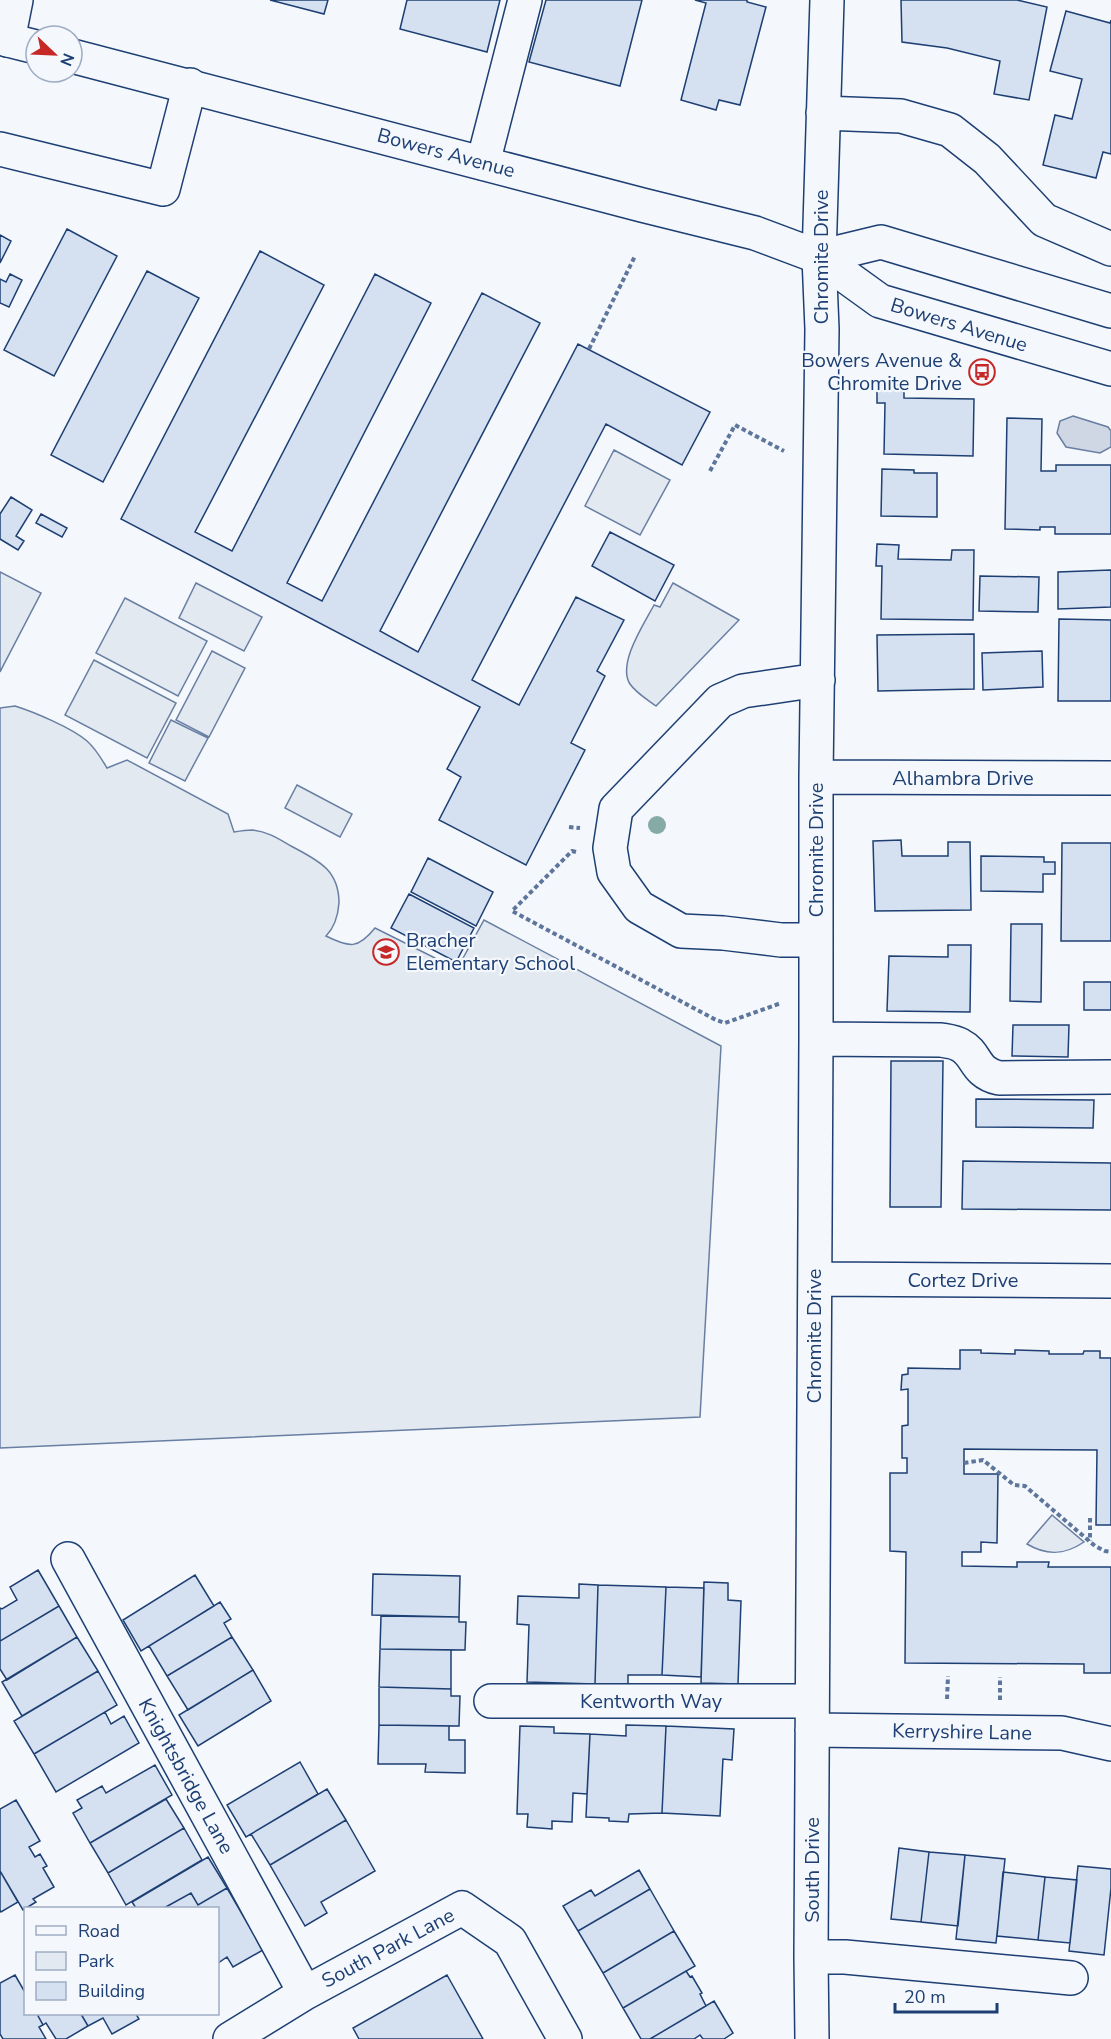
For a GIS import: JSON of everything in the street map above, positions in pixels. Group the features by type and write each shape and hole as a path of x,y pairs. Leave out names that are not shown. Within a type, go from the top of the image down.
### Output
{"street":[{"path":"15,42 16,0"},
{"path":"483,163 525,0"},
{"name":"Chromite Drive","path":"812,1716 816,777 822,341 819,257 827,0"},
{"name":"Bowers Avenue","path":"84,59 755,233 819,257 880,301 1111,369"},
{"path":"0,149 164,189 190,85"},
{"path":"823,113 901,116 950,130 987,159 1044,220 1111,249"},
{"path":"819,257 880,242 1111,311"},
{"path":"816,940 781,940 681,931 639,907 614,872 610,848 616,809 720,701 743,691 818,680"},
{"name":"Alhambra Drive","path":"816,777 1111,778"},
{"path":"816,1039 941,1040 960,1044 988,1076 999,1078 1111,1077"},
{"name":"Cortez Drive","path":"814,1280 1111,1281"},
{"name":"Knightsbridge Lane","path":"68,1559 305,1993"},
{"name":"Kentworth Way","path":"490,1701 812,1716"},
{"name":"Kerryshire Lane","path":"812,1716 1062,1733 1111,1744"},
{"name":"South Drive","path":"812,1716 812,2039"},
{"name":"South Park Lane","path":"230,2039 305,1993 462,1908 510,1941 565,2039"},
{"path":"811,1958 845,1957 1071,1978"}],"path":[{"path":"589,349 635,256"},
{"path":"710,471 735,425 784,452"},
{"path":"572,851 512,911 716,1020 725,1023 781,1003"},
{"path":"964,1464 983,1460 1014,1485 1025,1486 1090,1541 1105,1551 1111,1552"},
{"path":"1090,1518 1090,1541"},
{"path":"947,1696 948,1676"},
{"path":"1000,1677 1000,1709"}],"green space":[{"path":"614,450 670,480 640,535 585,506"},
{"path":"0,572 41,593 0,672"},
{"path":"196,583 262,617 244,651 179,618"},
{"path":"673,583 739,620 656,706 630,684 627,666 633,644 644,623 654,605 660,607"},
{"path":"125,598 207,641 178,696 96,653"},
{"path":"212,651 245,668 209,737 176,720"},
{"path":"94,660 176,703 147,758 65,715"},
{"path":"15,706 52,721 80,736 93,747 107,768 127,760 228,814 234,832 252,830 268,834 318,861 331,874 338,891 337,917 326,936 341,943 353,944 364,940 375,928 457,969 484,920 721,1046 700,1417 0,1448 0,708"},
{"path":"171,720 208,738 185,781 149,763"},
{"path":"297,785 352,814 340,837 285,808"},
{"path":"1052,1515 1084,1542 1063,1552 1042,1551 1027,1544"}],"shaded area":[{"path":"1073,416 1108,427 1111,431 1111,447 1100,453 1066,447 1057,433 1060,421"}],"building":[{"path":"270,0 328,0 324,14"},
{"path":"407,0 500,0 487,52 400,29"},
{"path":"546,0 642,0 620,86 529,62"},
{"path":"695,0 747,0 747,2 766,7 740,105 719,100 716,110 681,100 706,3"},
{"path":"901,0 1017,0 1047,7 1029,100 994,94 1000,61 947,48 902,42"},
{"path":"1066,11 1110,23 1111,20 1111,154 1103,152 1096,178 1043,165 1055,115 1072,119 1082,79 1050,71"},
{"path":"67,229 117,256 54,376 4,350"},
{"path":"0,235 11,241 0,263"},
{"path":"260,251 324,285 195,532 232,551 375,274 431,303 287,583 322,601 482,293 540,323 380,631 418,652 578,344 710,412 682,465 606,424 472,680 519,705 576,597 624,620 597,671 605,676 571,743 585,750 526,865 439,820 461,777 447,769 480,707 121,519"},
{"path":"147,271 199,298 103,482 51,455"},
{"path":"10,274 22,280 9,307 0,303 0,279 6,282"},
{"path":"877,385 904,385 904,398 974,399 973,456 884,454 885,403 877,403"},
{"path":"1007,418 1042,419 1041,471 1056,471 1056,465 1111,465 1111,534 1055,534 1055,527 1040,527 1040,530 1005,529"},
{"path":"882,469 937,473 937,517 881,516"},
{"path":"11,497 32,510 16,536 24,541 18,550 0,539 0,514"},
{"path":"41,514 67,528 62,537 36,523"},
{"path":"610,532 674,565 655,601 592,566"},
{"path":"877,544 899,545 898,559 951,560 952,550 974,550 973,620 881,619 882,566 876,566"},
{"path":"1111,570 1111,607 1058,609 1058,572"},
{"path":"980,576 1039,577 1038,612 979,611"},
{"path":"1059,619 1111,620 1111,701 1058,701"},
{"path":"974,634 974,689 878,691 877,635"},
{"path":"1042,651 1043,687 983,690 982,653"},
{"path":"901,840 902,856 948,856 948,842 970,842 971,910 875,911 873,841"},
{"path":"1062,843 1111,843 1111,941 1061,941"},
{"path":"981,856 1044,857 1044,862 1055,862 1055,874 1043,874 1043,892 981,891"},
{"path":"428,858 493,892 476,926 411,892"},
{"path":"409,894 474,928 456,962 391,928"},
{"path":"1011,924 1042,924 1041,1002 1010,1001"},
{"path":"948,945 971,945 970,1012 887,1011 889,956 948,957"},
{"path":"1084,982 1111,982 1111,1010 1084,1010"},
{"path":"1013,1025 1069,1025 1068,1057 1012,1056"},
{"path":"891,1061 943,1061 941,1207 890,1207"},
{"path":"976,1099 1094,1100 1093,1128 976,1127"},
{"path":"963,1161 1111,1163 1111,1210 962,1209"},
{"path":"960,1350 1015,1354 1015,1350 1049,1351 1049,1354 1083,1354 1084,1351 1100,1351 1100,1358 1111,1358 1111,1525 1096,1525 1097,1450 964,1449 964,1474 998,1474 997,1543 981,1542 981,1552 962,1552 962,1566 1017,1567 1017,1562 1049,1562 1048,1567 1111,1567 1111,1673 1084,1673 1084,1664 905,1663 906,1552 890,1551 890,1473 907,1473 907,1458 902,1458 902,1426 908,1425 908,1389 901,1390 902,1375 908,1374 908,1368 960,1369"},
{"path":"38,1570 59,1606 0,1641 0,1608 17,1600 10,1587"},
{"path":"373,1574 460,1576 459,1617 372,1615"},
{"path":"195,1575 214,1606 141,1651 123,1620"},
{"path":"704,1582 728,1583 728,1600 741,1601 738,1684 701,1683"},
{"path":"579,1584 598,1585 595,1684 527,1682 529,1625 517,1624 518,1596 579,1598"},
{"path":"598,1585 666,1587 662,1675 628,1675 628,1685 595,1684"},
{"path":"666,1587 704,1588 701,1677 662,1675"},
{"path":"220,1602 231,1619 224,1623 232,1637 167,1676 149,1646"},
{"path":"59,1606 77,1637 7,1680 0,1669 0,1641"},
{"path":"381,1616 459,1617 459,1622 466,1622 465,1650 380,1649"},
{"path":"77,1637 98,1671 22,1716 2,1682"},
{"path":"232,1637 253,1670 188,1710 167,1676"},
{"path":"380,1649 451,1650 451,1689 379,1687"},
{"path":"253,1670 271,1701 198,1746 179,1715"},
{"path":"98,1671 117,1705 34,1754 14,1721"},
{"path":"379,1687 451,1689 451,1696 460,1696 459,1726 379,1725"},
{"path":"105,1712 111,1724 124,1716 139,1743 56,1792 34,1754"},
{"path":"379,1725 449,1726 449,1740 465,1740 465,1773 425,1772 426,1764 378,1764"},
{"path":"626,1725 666,1726 662,1813 629,1814 628,1822 586,1817 590,1734 626,1736"},
{"path":"520,1726 554,1727 554,1733 590,1734 587,1794 573,1793 572,1822 552,1821 552,1829 527,1827 528,1814 517,1814"},
{"path":"666,1726 734,1729 732,1760 723,1759 720,1816 662,1813"},
{"path":"300,1762 318,1794 246,1837 227,1805"},
{"path":"155,1765 172,1795 90,1843 73,1813 82,1808 77,1800 102,1786 106,1793"},
{"path":"327,1789 346,1820 270,1865 251,1834"},
{"path":"166,1799 184,1828 108,1873 90,1843"},
{"path":"16,1800 40,1841 29,1847 35,1857 40,1854 47,1866 43,1868 54,1887 33,1899 36,1902 24,1907 23,1910 0,1871 0,1809"},
{"path":"346,1820 375,1871 321,1902 327,1913 305,1926 270,1865"},
{"path":"184,1828 202,1860 126,1905 108,1873"},
{"path":"899,1848 929,1852 921,1922 891,1919"},
{"path":"929,1852 965,1855 958,1926 921,1922"},
{"path":"965,1855 1005,1859 996,1943 956,1939"},
{"path":"208,1857 227,1888 198,1905 191,1893 166,1907 135,1907 132,1902"},
{"path":"1078,1866 1111,1869 1104,1955 1069,1951"},
{"path":"639,1870 650,1889 578,1931 563,1906 591,1890 595,1896"},
{"path":"0,1871 18,1902 1,1912 0,1910"},
{"path":"1003,1872 1045,1877 1038,1940 997,1936"},
{"path":"1045,1877 1077,1880 1070,1943 1038,1940"},
{"path":"227,1888 263,1950 233,1967 227,1957 219,1962 219,1907 166,1907 191,1893 198,1905"},
{"path":"650,1889 674,1931 603,1973 578,1931"},
{"path":"674,1931 695,1966 623,2008 603,1973"},
{"path":"686,1971 690,1977 692,1976 702,1993 700,1994 706,2006 650,2039 641,2039 623,2008"},
{"path":"15,1975 24,1991 24,2015 38,2015 43,2025 39,2027 46,2039 3,2039 0,2034 0,1983"},
{"path":"447,1975 483,2039 359,2039 353,2028"},
{"path":"714,2001 733,2033 724,2039 703,2039 700,2035 694,2039 650,2039"},
{"path":"38,2015 82,2015 88,2026 66,2039 56,2039 46,2023 43,2025"},
{"path":"82,2015 137,2015 139,2019 112,2034 103,2018 88,2026"}],"place":[{"name":"Bowers Avenue & Chromite Drive","path":"982,372"},
{"name":"Bracher Elementary School","path":"386,952"}]}
